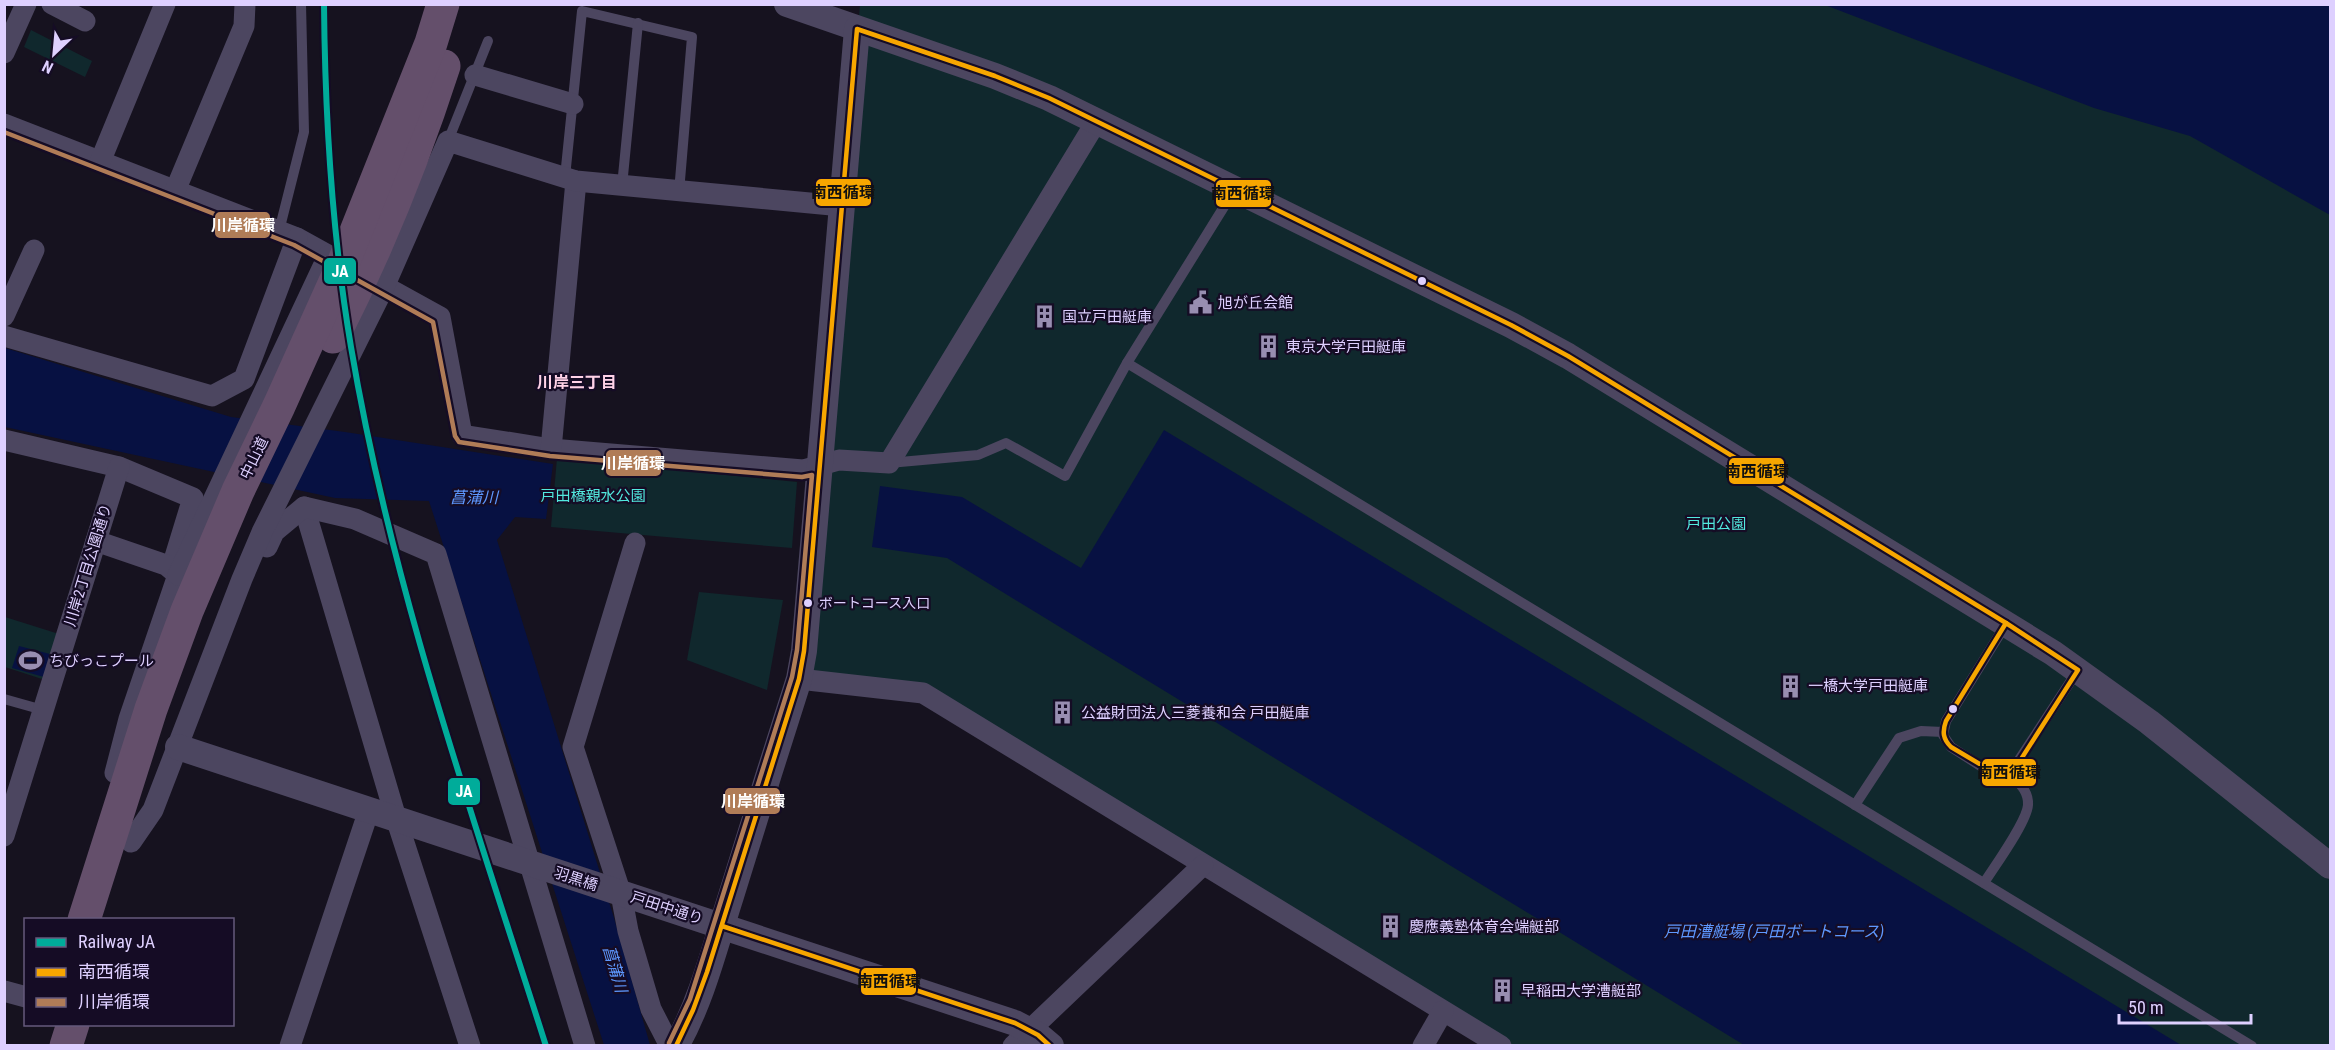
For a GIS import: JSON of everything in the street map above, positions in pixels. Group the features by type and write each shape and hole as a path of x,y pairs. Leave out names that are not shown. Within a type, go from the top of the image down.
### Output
{"highway":[{"name":"中山道","path":"355,271 443,4"},
{"name":"中山道","path":"106,918 121,836 155,698 187,611 247,497 278,407 355,271 432,104 463,4"},
{"name":"中山道","path":"85,918 121,836"},
{"path":"46,1046 51,1026"},
{"path":"66,1046 72,1026"}],"street":[{"path":"4,53 26,4"},
{"path":"52,4 85,21"},
{"path":"100,162 165,4"},
{"path":"175,191 244,26 244,4"},
{"path":"787,4 995,76 1049,98 1511,325 1568,356 2006,623 2078,670 2149,722 2331,866"},
{"path":"676,1046 697,1002 722,926 799,679 804,651 857,29"},
{"path":"475,75 573,104"},
{"path":"4,124 288,235 440,317 462,435 551,448 803,470 839,460 889,463 1096,122"},
{"path":"174,572 247,497 330,396 355,271 448,141 571,179 679,192 842,206"},
{"path":"551,448 571,179"},
{"path":"4,336 213,396 244,380 288,235"},
{"path":"4,316 34,250"},
{"path":"4,440 119,467 193,498 108,800 121,836 153,810 242,579 247,497"},
{"name":"川岸2丁目公園通り","path":"6,826 119,467"},
{"path":"242,579 262,556 274,532 304,507"},
{"path":"304,507 396,818 470,1046"},
{"path":"304,507 356,519 436,554 585,1046"},
{"path":"96,542 166,565 174,572"},
{"path":"635,543 573,747 620,893 628,931 651,1009 670,1046"},
{"path":"799,679 924,693 1501,1046"},
{"path":"178,747 532,865"},
{"path":"290,1046 369,810"},
{"name":"羽黒橋","path":"532,865 620,893"},
{"path":"1021,1037 1203,865"},
{"name":"戸田中通り","path":"620,893 722,926 1021,1037 1051,1046"},
{"path":"4,991 24,996"},
{"path":"1423,1046 1443,1011"}],"lane":[{"path":"288,235 304,132 300,4"},
{"path":"571,179 573,104 582,10 692,37 679,192"},
{"path":"622,186 639,23"},
{"path":"448,141 488,41"},
{"path":"889,463 978,455 1006,443 1065,476 1127,363 1235,189"},
{"path":"1127,363 2252,1046"},
{"path":"2006,623 1946,721 1943,732 1945,742 1951,747 2000,776 2010,773 2078,670"},
{"path":"4,699 43,710"},
{"path":"1855,805 1899,738 1921,731 1943,732"},
{"path":"1984,883 2020,824 2028,805 2024,788 2010,773"}],"green space":[{"name":"戸田公園","path":"2276,4 2330,38 2330,1045 1501,1045 924,693 799,679 860,5"},
{"path":"31,30 92,61 85,77 24,47"},
{"name":"戸田橋親水公園","path":"557,458 797,482 792,548 551,527"},
{"path":"699,592 783,600 767,690 687,660"},
{"path":"5,617 59,634 45,680 5,667"}],"water":[{"path":"1825,5 2330,5 2330,215 2190,136 2094,108"},
{"name":"菖蒲川","path":"5,348 231,417 553,464 546,519 515,517 497,540 614,918 650,1045 604,1045 429,501 335,498 5,427"},
{"name":"戸田漕艇場 (戸田ボートコース)","path":"1164,430 2181,1045 1744,1045 947,558 872,547 880,486 962,497 1081,568"},
{"name":"ちびっこプール","path":"19,646 50,654 44,677 12,668"}],"rail line":[{"name":"JA","path":"324,4 326,90 334,219 344,305 368,436 388,524 436,700 546,1046"}],"transit line":[{"name":"南西循環","path":"676,1046 707,972 799,679 804,651 857,29 995,76 1049,98 1511,325 1568,356 2006,623"},
{"name":"川岸循環","path":"4,132 294,245 433,322 455,436 459,442 550,456 802,477 812,475 797,650 792,677 690,999 669,1043"},
{"name":"南西循環","path":"2006,623 2078,670 2016,767 2006,775 2000,776 1951,747 1946,741 1944,732 1946,721 2006,623"},
{"name":"南西循環","path":"722,926 1015,1023 1038,1035 1050,1046"}],"place":[{"name":"旭が丘会館","path":"1200,303"},
{"name":"国立戸田艇庫","path":"1044,317"},
{"name":"東京大学戸田艇庫","path":"1268,347"},
{"name":"ボートコース入口","path":"808,603"},
{"name":"ちびっこプール","path":"31,661"},
{"name":"一橋大学戸田艇庫","path":"1790,686"},
{"name":"公益財団法人三菱養和会 戸田艇庫","path":"1063,713"},
{"name":"慶應義塾体育会端艇部","path":"1391,927"},
{"name":"早稲田大学漕艇部","path":"1503,991"}],"district":[{"name":"川岸三丁目","path":"577,382"}]}
